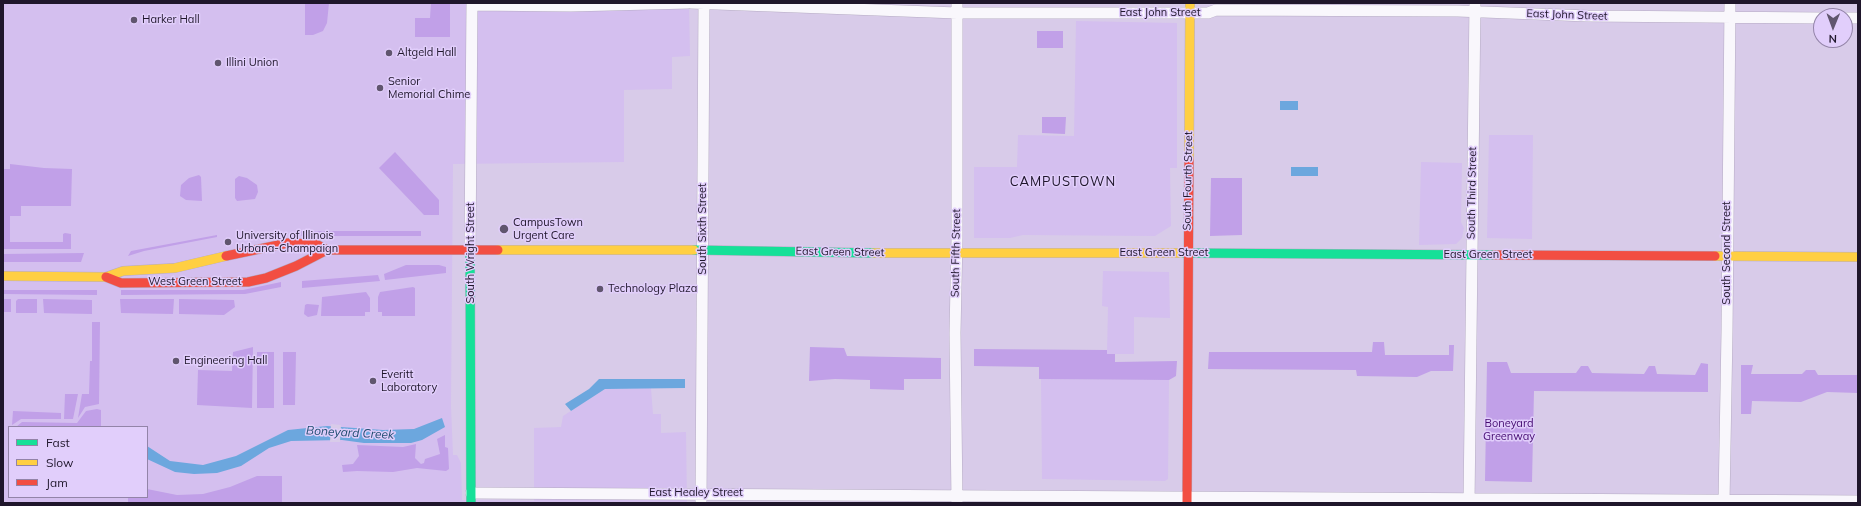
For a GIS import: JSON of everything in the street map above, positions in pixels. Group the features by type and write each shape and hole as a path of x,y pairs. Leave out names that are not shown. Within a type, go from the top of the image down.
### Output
{"street":[{"name":"East John Street","path":"472,4 571,6 704,3 957,8 1190,8 1208,13 1216,10 1475,7 1588,16 1813,18"},
{"name":"South Sixth Street","path":"701,498 704,250 702,125 704,3"},
{"name":"South Second Street","path":"1724,501 1730,3"},
{"name":"South Wright Street","path":"471,498 470,249 472,4"},
{"name":"South Third Street","path":"1469,501 1475,7"},
{"name":"South Fifth Street","path":"957,8 957,254 955,347 957,499"},
{"name":"South Fourth Street","path":"1187,500 1190,8"},
{"name":"West Green Street","path":"3,276 106,277 123,271 176,268 252,249 288,244 316,244 327,250 470,249"},
{"name":"East Green Street","path":"470,249 704,250 957,254 1188,253 1858,257"},
{"name":"West Green Street","path":"106,277 121,283 248,282 266,278 296,266 327,250"},
{"name":"East Healey Street","path":"471,498 1858,501"}],"shaded area":[{"name":"University of Illinois Urbana-Champaign","path":"3,3 689,3 690,56 672,57 672,89 624,90 624,162 453,164 451,406 453,455 457,455 461,463 462,500 534,501 534,428 561,427 563,416 605,389 651,388 653,414 661,414 661,433 686,432 687,503 3,503"},
{"path":"1076,21 1177,23 1177,168 1170,168 1171,226 1155,236 1023,235 1010,238 974,238 974,167 1017,167 1018,135 1074,136"},
{"path":"1489,135 1533,135 1532,239 1487,238"},
{"path":"1421,162 1462,163 1461,222 1464,228 1462,238 1456,244 1419,245"},
{"path":"1103,271 1169,272 1170,318 1134,317 1134,354 1107,354 1108,307 1102,306"},
{"path":"1041,379 1169,380 1168,479 1165,481 1042,479"}],"green space":[{"path":"305,3 329,3 327,23 323,31 313,35 305,35"},
{"path":"431,3 450,3 450,37 415,37 415,18 430,18"},
{"path":"1037,31 1063,31 1063,48 1037,48"},
{"path":"1042,117 1066,117 1065,134 1042,133"},
{"path":"395,152 439,200 439,215 424,215 379,168"},
{"path":"10,164 44,168 72,169 71,206 21,206 21,216 10,216 10,242 63,242 63,234 65,233 71,234 71,249 3,249 3,169 10,169"},
{"path":"199,175 201,177 202,201 186,200 180,196 181,185 189,178"},
{"path":"239,176 247,178 257,185 258,192 255,199 237,201 235,198 235,179"},
{"path":"1211,178 1242,178 1242,235 1210,236"},
{"path":"301,231 421,231 421,236 301,236"},
{"path":"217,235 217,237 144,251 128,256 131,251"},
{"path":"84,253 81,262 3,262 3,254"},
{"path":"406,265 439,265 446,267 446,273 385,280 384,274"},
{"path":"378,275 380,281 302,288 302,281"},
{"path":"281,282 281,287 245,294 121,295 121,290 243,290"},
{"path":"413,287 415,288 415,316 382,316 382,312 378,312 378,297 380,292"},
{"path":"3,290 97,290 97,295 3,294"},
{"path":"366,292 370,298 370,312 365,312 365,316 321,316 322,297"},
{"path":"3,299 11,299 11,312 3,312"},
{"path":"18,299 37,299 37,313 16,313 16,301"},
{"path":"43,299 92,300 92,314 44,313"},
{"path":"120,299 174,299 173,314 121,313"},
{"path":"179,299 234,300 235,307 224,315 179,314"},
{"path":"305,305 319,305 317,315 308,317 304,314"},
{"path":"92,322 100,322 99,404 85,407 78,418 82,394 89,394 90,361 92,361"},
{"path":"1373,342 1384,342 1385,355 1449,355 1449,345 1454,345 1453,371 1431,371 1417,377 1357,376 1356,370 1208,369 1209,352 1372,352"},
{"path":"253,347 252,408 197,405 198,370 232,371 233,352"},
{"path":"810,347 844,348 847,356 941,358 941,379 904,379 904,390 870,389 870,380 835,379 809,381"},
{"path":"974,349 1107,350 1107,354 1115,354 1115,362 1177,361 1176,376 1169,380 1039,379 1039,367 974,366"},
{"path":"257,352 274,352 274,408 257,408"},
{"path":"283,352 296,352 295,405 283,405"},
{"name":"Boneyard Greenway","path":"1487,362 1507,362 1511,373 1576,373 1581,366 1588,366 1592,373 1644,374 1649,366 1655,366 1657,374 1695,375 1701,363 1708,364 1708,392 1534,391 1532,482 1485,481"},
{"path":"1741,365 1753,365 1751,374 1802,374 1806,370 1815,370 1818,375 1858,375 1858,393 1827,392 1801,402 1752,401 1751,414 1741,414"},
{"path":"65,394 78,394 73,419 64,419"},
{"path":"97,409 101,410 101,426 17,426 22,422 77,423 86,411"},
{"path":"13,411 61,413 61,419 21,419 12,425"},
{"path":"445,435 445,447 448,448 449,469 446,471 417,468 393,472 343,472 342,465 353,464 359,456 357,445 403,447 416,444 415,458 421,464 424,463 425,459 440,454 437,439"},
{"path":"257,476 282,476 282,503 128,503 128,498 148,498 148,489 177,495 203,494 230,487"}],"water":[{"path":"1280,101 1298,101 1298,110 1280,110"},
{"path":"1291,167 1318,167 1318,176 1291,176"},
{"path":"599,379 685,379 685,388 605,389 571,411 565,404 589,389"},
{"name":"Boneyard Creek","path":"442,418 445,427 422,440 411,443 364,443 342,440 291,441 269,448 241,466 217,473 194,474 175,472 148,459 148,447 170,461 203,465 236,456 288,430 327,426 383,430 414,429"}],"pier":[{"path":"331,424 341,425 340,442 330,442"}],"traffic: fast":[{"path":"470,249 471,503"},
{"path":"694,250 873,253"},
{"path":"1181,253 1494,255"}],"traffic: slow":[{"path":"1189,159 1190,3"},
{"path":"498,250 694,250"},
{"path":"873,253 1181,253"},
{"path":"3,276 106,277 123,271 175,268 226,256"},
{"path":"1715,256 1858,257"}],"traffic: jam":[{"path":"1187,503 1189,159"},
{"path":"226,256 288,243 316,244 327,250 498,250"},
{"path":"106,277 121,283 248,282 266,278 296,266 327,250"},
{"path":"1494,255 1715,256"}],"place":[{"name":"Harker Hall","path":"134,20"},
{"name":"Altgeld Hall","path":"389,53"},
{"name":"Illini Union","path":"218,63"},
{"name":"Senior Memorial Chime","path":"380,88"},
{"name":"CampusTown Urgent Care","path":"504,229"},
{"name":"University of Illinois Urbana-Champaign","path":"228,242"},
{"name":"Technology Plaza","path":"600,289"},
{"name":"Engineering Hall","path":"176,361"},
{"name":"Everitt Laboratory","path":"373,381"}],"district":[{"name":"CAMPUSTOWN","path":"1063,182"}]}
